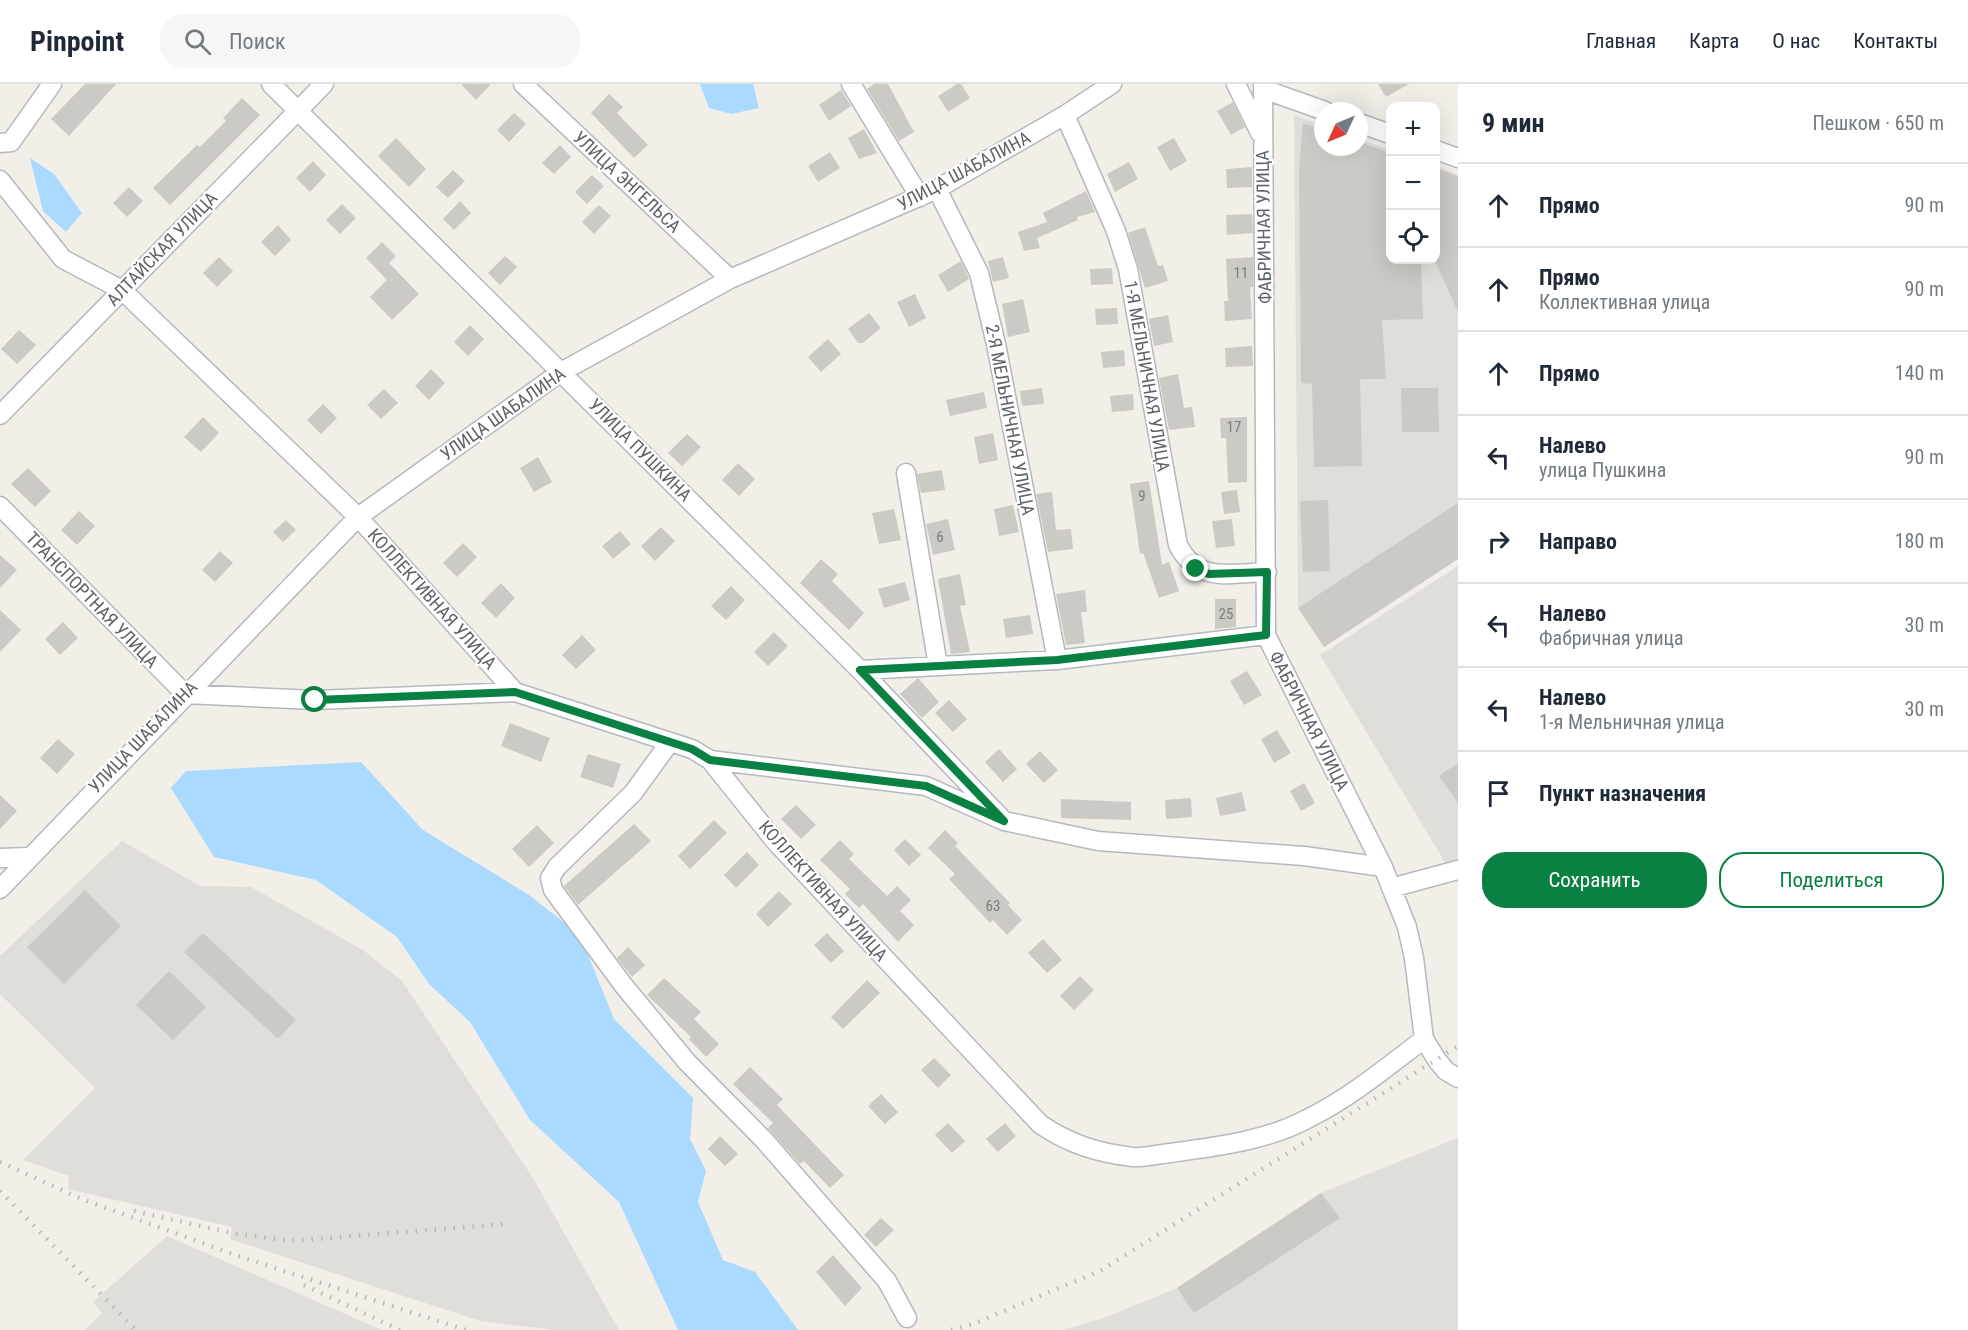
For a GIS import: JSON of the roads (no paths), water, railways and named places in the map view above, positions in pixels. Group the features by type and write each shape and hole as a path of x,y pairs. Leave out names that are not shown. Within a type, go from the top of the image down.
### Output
{"street":[{"path":"0,143 11,141 52,84"},
{"name":"УЛИЦА ПУШКИНА","path":"271,84 860,670 1004,821"},
{"name":"АЛТАЙСКАЯ УЛИЦА","path":"0,415 324,84"},
{"name":"УЛИЦА ЭНГЕЛЬСА","path":"523,84 730,279"},
{"path":"851,84 920,197"},
{"name":"УЛИЦА ШАБАЛИНА","path":"0,889 27,857 357,517 561,372 730,279 938,189 1065,115 1112,84"},
{"path":"1236,84 1263,140"},
{"path":"1263,86 1314,107"},
{"name":"ФАБРИЧНАЯ УЛИЦА","path":"1263,86 1266,635 1383,867 1407,927 1414,958 1424,1039 1446,1071 1458,1078"},
{"name":"1-Я МЕЛЬНИЧНАЯ УЛИЦА","path":"1065,115 1116,231 1128,269 1178,545 1185,560 1196,569 1209,574 1267,572"},
{"path":"1368,126 1386,133"},
{"path":"1440,151 1458,158"},
{"name":"КОЛЛЕКТИВНАЯ УЛИЦА","path":"0,180 63,259 122,290 357,517 515,692 692,749 710,760 775,841 1040,1124 1062,1140 1088,1149 1136,1157 1211,1148 1277,1132 1306,1120 1353,1093 1424,1039"},
{"name":"2-Я МЕЛЬНИЧНАЯ УЛИЦА","path":"938,189 979,273 996,344 1057,660"},
{"path":"906,472 938,666"},
{"name":"ТРАНСПОРТНАЯ УЛИЦА","path":"0,506 185,694"},
{"path":"860,670 1057,660 1266,635"},
{"path":"185,694 315,700 515,692"},
{"path":"670,742 633,793 557,867 550,878 553,890 624,986 687,1062 764,1140 887,1281 906,1318"},
{"path":"710,760 926,786 1004,821 1098,842 1304,856 1383,867"},
{"path":"0,858 27,857"},
{"path":"1391,888 1458,870"}],"water":[{"path":"700,84 753,84 759,108 731,114 709,108"},
{"path":"30,158 54,174 82,213 66,232 43,211"},
{"path":"361,762 423,830 529,895 580,935 614,1019 693,1098 690,1139 706,1171 698,1202 723,1260 755,1272 798,1330 678,1330 619,1202 530,1120 470,1022 429,984 397,937 316,880 214,857 171,788 186,771"}],"railway":[{"path":"951,1330 973,1324 1100,1271 1458,1046"},
{"path":"0,1162 84,1200 238,1256 466,1330"},
{"path":"0,1191 136,1330"},
{"path":"134,1211 232,1233 291,1241 505,1224"},
{"path":"304,1285 400,1330"}]}
